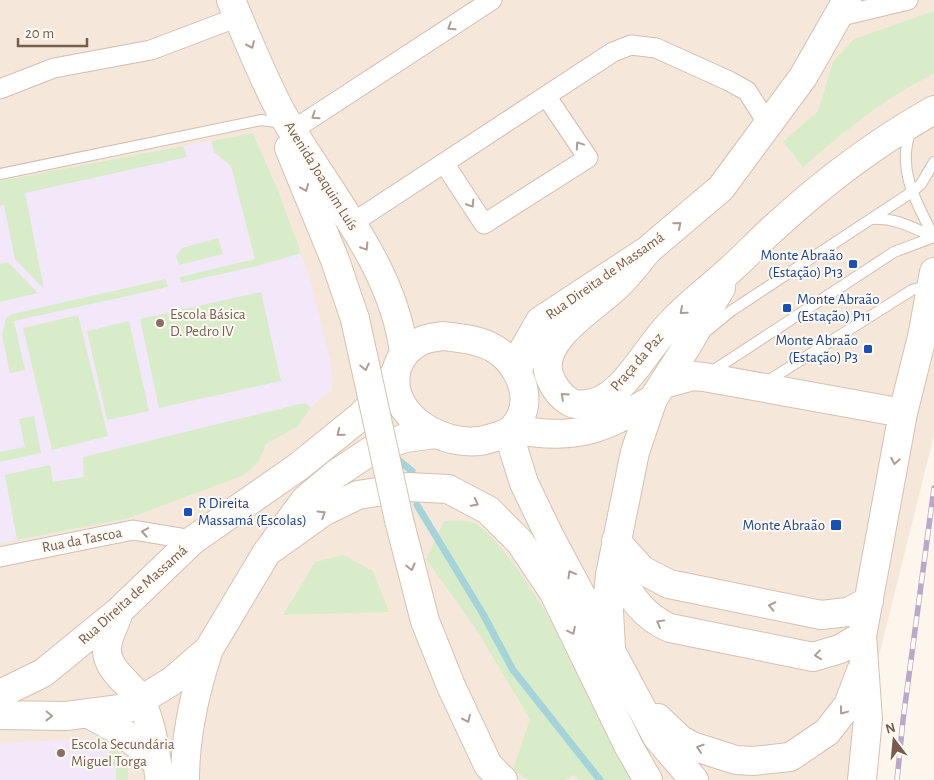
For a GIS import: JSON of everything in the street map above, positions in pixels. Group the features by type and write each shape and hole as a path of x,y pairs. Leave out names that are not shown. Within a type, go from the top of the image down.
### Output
{"street":[{"path":"492,0 285,120 288,148 335,260 355,319 399,520 425,621 451,686 496,775"},
{"path":"842,9 908,0"},
{"path":"0,89 54,68 151,50 235,8"},
{"name":"Avenida Joaquim Luís","path":"235,8 285,120 379,269 402,331 400,362"},
{"name":"Rua Direita de Massamá","path":"518,371 524,349 540,321 648,250 721,188 803,77 842,9"},
{"path":"351,224 613,52 631,45 656,48 747,91 768,124"},
{"path":"444,163 484,224 588,158 546,96"},
{"path":"733,268 811,194 863,155 925,115"},
{"name":"Praça da Paz","path":"648,250 618,285 568,326 554,346 547,367 552,383 561,395 572,403 588,404 603,400 616,390 672,321 733,268"},
{"name":"Praça da Paz","path":"610,648 608,593 614,553 635,452 658,392 688,346 733,268"},
{"path":"862,780 868,719 862,636 903,413 922,337 933,278"},
{"path":"443,336 481,343 498,351 518,371 525,398 522,415 510,431 487,440 472,442 450,440 435,434 405,410 395,388 400,362 423,340 443,336"},
{"name":"Rua Direita de Massamá","path":"0,694 43,673 119,611 193,540 298,468 361,416 380,396 400,362"},
{"name":"Praça da Paz","path":"510,431 536,434 587,431 617,421 658,392 693,376 903,413"},
{"path":"510,431 524,483 549,535 657,737 694,780"},
{"path":"185,780 185,757 198,681 209,649 267,552 305,500 336,474 372,450 405,438 435,434"},
{"path":"267,552 323,512 358,495 408,487 448,489 488,510 520,542 554,593 629,747 648,780"},
{"name":"Rua da Tascoa","path":"0,556 133,530 193,540"},
{"path":"614,553 669,584 821,615 848,612 869,602"},
{"path":"614,553 640,608 655,621 670,628 814,657 840,649 862,636"},
{"path":"119,611 116,624 108,637 107,652 111,664 141,701 154,742 158,772"},
{"path":"0,715 90,714 128,708 172,681 209,649"},
{"path":"631,687 681,740 692,746 736,760 753,761 790,757 827,732 848,705 863,667"},
{"path":"90,714 125,734 158,772"}],"lane":[{"path":"925,115 906,144 904,156 906,173 912,192 934,237"},
{"path":"0,174 261,120 285,120"},
{"name":"Praça da Paz","path":"688,346 731,311 912,192 921,184 934,162"},
{"path":"870,219 884,218 899,221 934,237"},
{"name":"Praça da Paz","path":"704,377 894,252 934,237"},
{"path":"757,387 933,278"}],"shaded area":[{"path":"0,0 934,0 934,435 848,780 0,780"},
{"name":"Escola Básica D. Pedro IV","path":"253,133 279,193 311,282 331,363 332,389 311,407 297,427 266,444 258,463 242,476 129,518 0,543 0,181"},
{"name":"Escola Secundária Miguel Torga","path":"84,739 114,746 128,761 128,780 0,780 0,743"}],"green space":[{"path":"934,11 934,74 882,104 803,167 783,142 818,111 833,62 854,39"},
{"path":"253,133 279,193 301,253 257,266 181,283 180,277 255,259 231,166 214,152 211,141"},
{"path":"183,146 187,157 25,193 44,289 15,259 4,205 0,206 0,181"},
{"path":"218,238 223,254 179,265 176,256 182,248"},
{"path":"8,262 38,293 0,302 0,264"},
{"path":"166,279 168,287 14,321 25,370 10,373 2,335 6,318 12,314"},
{"path":"261,292 281,381 159,408 140,319"},
{"path":"78,315 108,436 52,450 23,328"},
{"path":"129,321 149,411 107,420 87,331"},
{"path":"304,403 311,407 297,427 266,444 258,463 242,476 129,518 17,540 5,475 50,465 53,482 84,477 83,457"},
{"path":"34,416 41,453 0,462 0,452 25,447 19,419"},
{"path":"444,521 471,522 489,535 511,561 536,597 586,682 638,780 579,780 574,775 565,780 528,780 513,770 530,719 476,629 426,559"},
{"path":"343,555 373,571 389,612 283,615 315,562"},
{"path":"114,746 128,761 128,780 116,780 116,767 104,759"}],"waterway":[{"path":"397,459 412,471"},
{"path":"417,505 483,614 513,670 600,780"}],"railway":[{"path":"897,780 903,720 934,488"}],"place":[{"name":"Monte Abraão (Estação) P13","path":"853,264"},
{"name":"Monte Abraão (Estação) P11","path":"787,308"},
{"name":"Escola Básica D. Pedro IV","path":"160,323"},
{"name":"Monte Abraão (Estação) P3","path":"868,349"},
{"name":"R Direita Massamá (Escolas)","path":"188,512"},
{"name":"Monte Abraão","path":"836,525"},
{"name":"Escola Secundária Miguel Torga","path":"61,753"}]}
